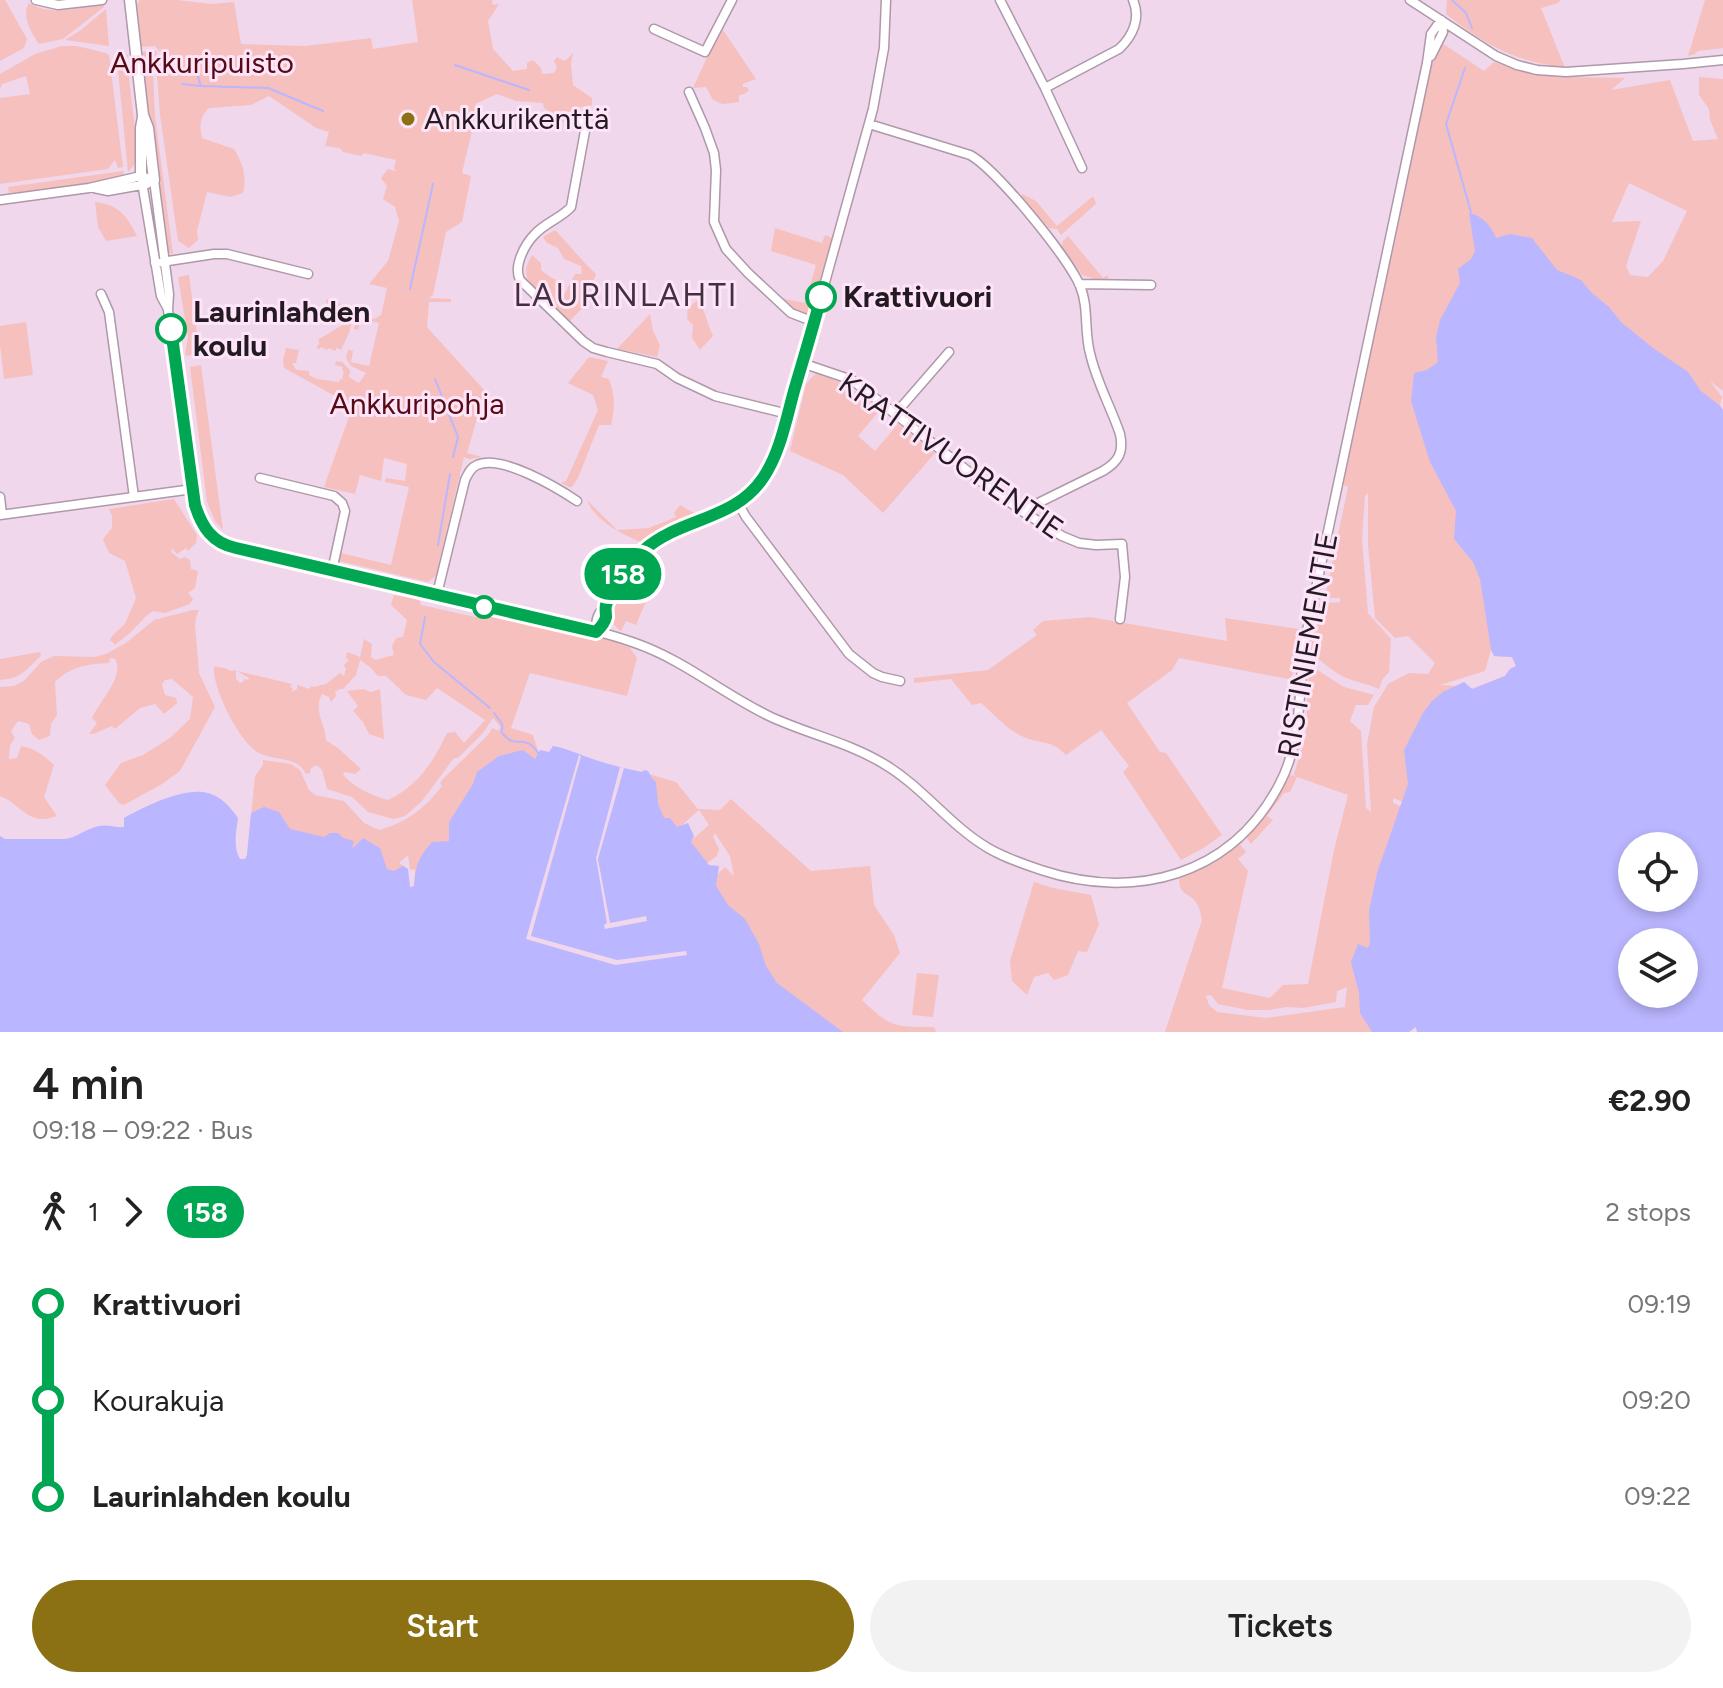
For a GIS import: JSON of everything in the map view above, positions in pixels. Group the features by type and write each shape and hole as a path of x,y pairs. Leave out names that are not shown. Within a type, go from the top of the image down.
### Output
{"main road":[{"path":"130,0 154,180"},
{"path":"142,181 143,115"}],"street":[{"path":"36,0 58,5 102,0"},
{"path":"654,29 705,52 732,0"},
{"path":"596,632 605,621 604,608 626,570 645,549 672,532 719,514 738,503 754,489 770,467 788,414 869,124 884,48 886,0"},
{"path":"1000,0 1082,168"},
{"path":"1045,88 1126,43 1136,24 1133,0"},
{"path":"1410,0 1496,56 1537,70 1566,72 1723,60"},
{"name":"RISTINIEMENTIE","path":"159,262 161,296 168,310 199,517 220,544 633,642 670,657 764,714 864,753 903,777 974,839 1014,861 1091,883 1118,884 1156,879 1201,865 1240,836 1264,809 1281,782 1293,751 1297,736 1305,637 1431,34 1441,20"},
{"path":"689,92 714,153 714,222 726,249 783,307 814,322"},
{"path":"582,118 585,131 571,207 533,236 519,262 517,276 593,348 657,364 677,378 715,396 788,414"},
{"path":"869,124 970,155 983,163 1054,245 1083,294 1091,358 1120,434 1120,452 1114,464 1103,471 1022,511"},
{"path":"0,200 154,180 159,262"},
{"path":"142,181 159,262"},
{"path":"159,262 227,254 308,274"},
{"path":"1079,284 1151,285"},
{"path":"101,294 109,312 134,497"},
{"path":"896,413 949,352"},
{"name":"KRATTIVUORENTIE","path":"802,363 852,380 983,483 1062,536 1079,543 1122,544 1125,577 1120,619"},
{"path":"437,594 465,480 478,464 489,462 522,471 577,501"},
{"path":"260,478 334,496 342,503 345,511 332,571"},
{"path":"0,497 1,514 193,489"},
{"path":"738,503 849,654 877,675 900,681"}],"green space":[{"path":"0,0 5,0 27,39 24,48 0,61"},
{"path":"140,0 211,4 234,2 241,44 306,46 371,38 373,49 418,42 412,0 492,0 493,5 499,4 488,21 493,49 513,71 527,69 527,63 533,60 541,68 542,74 554,73 557,57 565,61 573,53 573,85 592,98 592,105 575,108 565,123 544,108 543,103 516,101 497,94 475,104 478,106 462,173 471,176 462,222 446,232 433,295 429,298 451,299 451,302 429,302 427,327 485,391 467,453 482,457 464,457 436,576 428,582 339,561 341,553 391,565 409,487 385,482 386,478 405,481 407,464 384,458 381,481 360,475 355,494 324,487 350,414 346,402 284,368 283,360 286,348 299,350 296,363 292,363 296,370 309,371 309,375 317,379 342,380 343,367 335,365 336,361 341,361 350,370 349,377 359,383 366,373 351,366 346,358 348,350 353,351 351,362 369,366 379,323 361,319 358,330 354,329 359,310 363,316 374,319 381,315 387,288 369,284 388,261 399,221 395,207 383,199 387,186 381,178 388,169 396,171 396,160 364,153 361,156 325,146 329,132 316,128 269,96 251,105 209,108 201,122 202,138 234,149 245,181 243,193 231,197 207,192 197,231 198,240 189,248 178,241 160,115 157,75 161,53 155,46 140,47 137,4"},
{"path":"1447,0 1561,0 1541,8 1565,68 1515,56 1474,35 1446,14"},
{"path":"1705,0 1723,0 1723,48 1698,51 1688,56"},
{"path":"29,3 54,10 98,4 104,7 63,39 39,44 27,18"},
{"path":"106,9 109,46 65,40 81,30"},
{"path":"723,30 756,79 743,84 749,90 739,95 739,102 722,104 713,100 706,87 693,88"},
{"path":"1442,43 1484,71 1494,62 1536,74 1625,78 1611,90 1670,80 1693,141 1718,139 1709,109 1699,95 1699,77 1723,79 1723,391 1710,381 1722,397 1720,405 1723,410 1607,541 1419,808 1393,798 1393,803 1414,812 1417,1032 1416,1027 1409,1032 1165,1032 1202,920 1198,905 1182,890 1179,879 1217,860 1239,843 1246,852 1238,859 1248,871 1222,988 1270,998 1283,985 1308,984 1348,795 1297,777 1290,792 1284,793 1267,816 1273,820 1251,844 1246,837 1265,815 1289,775 1295,776 1306,736 1308,664 1344,687 1374,695 1368,705 1356,705 1350,721 1361,731 1366,808 1371,812 1367,744 1374,707 1388,684 1409,673 1428,674 1435,663 1408,636 1395,638 1375,618 1368,545 1368,493 1365,496 1362,539 1368,613 1391,639 1389,672 1379,689 1346,678 1307,649 1320,618 1319,604 1340,602 1340,598 1325,598 1348,487 1343,482 1432,61","holes":["1629,183 1687,211 1663,261 1648,277 1630,275 1626,266 1641,221 1612,222","1491,650 1494,656 1512,657 1516,666 1505,676 1472,689 1464,682 1457,686 1440,685 1485,671","1347,987 1345,1007 1266,1018 1217,1012 1209,1005 1206,996 1211,995 1218,1004 1248,1010 1269,1010 1336,1002 1337,991"]},
{"path":"62,46 77,46 109,55 123,167 118,168 115,160 108,169 0,184 0,98 30,94 26,76 2,84 0,89 0,74 35,54"},
{"path":"157,51 153,73 155,116 173,254 166,249 141,52"},
{"path":"121,55 128,55 138,155 128,172 117,60"},
{"path":"123,171 121,177 71,187 9,193 8,187"},
{"path":"1022,194 1036,201 1057,226 1092,197 1096,204 1061,235 1057,229 1049,228 1021,198"},
{"path":"95,202 110,205 121,212 137,236 106,241 98,227"},
{"path":"775,228 822,243 825,235 832,238 811,314 807,317 798,314 780,298 805,303 816,265 771,251"},
{"path":"555,230 596,274 584,306 570,321 528,280 526,273 532,255 541,263 541,270 563,283 562,291 565,293 575,274 582,274 581,266 564,259 558,248 547,243 543,237"},
{"path":"1068,236 1103,278 1108,275 1108,280 1093,281 1082,275 1062,246"},
{"path":"189,275 199,349 221,347 221,350 185,354 188,337 178,277"},
{"path":"327,299 351,310 349,333 341,350 316,348 319,339 346,323 349,313 348,309 334,308 334,305 326,303"},
{"path":"698,300 713,336 700,350 692,338 693,325 687,319 688,308"},
{"path":"650,314 660,345 657,357 617,349"},
{"path":"26,322 33,375 4,379 0,326"},
{"path":"589,357 608,361 601,377 609,379 611,385 614,402 612,419 611,425 599,425 578,478 569,487 561,483 566,481 598,410 593,395 568,383"},
{"path":"201,365 223,530 215,521 207,502 190,367"},
{"path":"816,373 850,388 880,410 858,436 875,451 898,424 935,453 883,513 843,475 790,451 806,384"},
{"path":"174,499 197,535 196,543 188,551 186,548 177,554 172,548 171,552 180,559 185,557 190,560 191,569 198,571 195,588 188,593 193,599 190,604 165,613 153,611 115,645 110,640 125,624 136,598 125,561 109,553 103,539 112,528 109,509"},
{"path":"587,500 617,530 649,528 676,517 674,513 680,505 703,514 665,530 644,543 619,532 603,521"},
{"path":"623,589 647,599 636,625 626,621 621,631 612,617"},
{"path":"394,595 419,599 421,605 475,617 504,616 571,635 580,633 628,645 637,658 627,696 530,673 511,728 533,735 539,754 414,886 415,869 410,870 408,855 399,863 408,869 394,883 247,855 255,776 263,760 291,764 300,770 309,790 315,795 344,801 364,823 379,830 406,819 422,808 442,786 440,783 443,779 492,728 499,731 500,726 493,718 483,733 458,758 454,758 422,801 405,816 393,819 368,812 352,797 327,789 322,770 317,765 306,774 297,764 261,754 245,740 222,701 214,666 236,670 236,679 240,683 249,678 237,671 292,684 292,692 297,685 310,689 311,686 326,684 340,673 344,676 346,668 343,666 349,660 346,658 347,652 360,657 364,639 372,644 371,657 375,660 394,655 392,646 396,638 403,637 407,620 391,605","holes":["360,660 378,676 386,676 406,695 426,700 437,688 485,720 464,743 455,732 447,733 424,772 408,788 388,800 363,790 343,775 345,772 355,774 361,769 326,740 319,712 322,694 329,697 331,702 336,696 335,692 343,689 356,675"]},
{"path":"199,610 195,625 199,673 215,707 180,771 124,805 105,785 121,763 143,755 170,738 190,719 193,697 172,679 165,680 162,684 165,695 176,698 177,703 164,714 155,704 140,708 115,729 112,726 89,734 97,723 92,718 117,673 115,659 110,658 109,663 79,667 55,682 57,715 51,724 50,736 39,740 32,734 29,724 18,721 11,731 15,738 10,745 9,759 17,758 21,746 35,751 54,765 44,797 57,816 47,819 32,817 0,796 0,687 14,686 24,681 41,662 54,656 94,657 106,654 126,643 154,620"},
{"path":"1090,617 1227,641 1225,618 1299,629 1292,676 1288,679 1179,658 1172,670 1127,703 1160,752 1166,753 1222,835 1181,860 1123,772 1129,766 1101,730 1066,755 1051,744 1014,732 981,703 972,705 951,679 914,683 914,678 988,670 1037,635 1033,630 1043,621"},
{"path":"40,652 41,656 23,672 0,680 0,659"},
{"path":"363,689 371,692 380,689 384,739 369,734 353,711 358,706 347,691"},
{"path":"649,774 676,782 698,809 720,810 731,799 811,871 870,866 874,905 894,935 900,953 862,1000 887,1021 910,1027 934,1027 936,1032 809,1032 709,883 725,867 734,876 730,856 715,833 713,837 719,849 717,856 703,866 683,848 709,825 699,810 662,843"},
{"path":"1034,882 1091,895 1099,924 1087,952 1078,951 1068,975 1054,980 1048,973 1034,977 1027,995 1012,981 1010,961"},
{"path":"917,973 939,975 933,1017 912,1015"}],"shaded area":[{"path":"1469,213 1486,222 1496,238 1510,234 1532,238 1557,270 1581,280 1621,322 1688,372 1701,391 1723,410 1723,1032 1417,1032 1416,1027 1409,1032 1372,1032 1360,1013 1359,993 1351,962 1358,944 1368,948 1370,943 1369,911 1377,873 1408,784 1404,750 1423,713 1443,692 1464,682 1472,689 1505,676 1516,666 1512,657 1494,656 1491,649 1480,579 1473,562 1454,539 1456,511 1430,462 1411,401 1414,373 1427,370 1438,362 1436,337 1440,320 1460,283 1458,269 1471,259 1475,251"},
{"path":"553,746 613,765 648,771 656,782 658,804 664,818 670,818 677,827 688,823 694,836 691,842 709,865 719,866 716,886 728,905 745,919 777,983 843,1032 0,1032 0,836 5,839 63,839 99,826 124,827 124,818 151,804 184,793 203,792 224,801 238,818 236,844 240,859 245,859 247,855 251,813 264,807 279,812 290,829 324,837 338,833 354,841 352,849 363,838 380,848 387,869 394,871 403,866 408,869 410,887 414,886 421,857 432,842 449,841 449,822 477,772 499,756 523,750 535,759 540,750 549,752"}],"pier":[{"path":"579,755 531,936 617,960 686,951 687,955 615,965 526,939"},
{"path":"620,767 624,768 598,859 610,923 646,916 647,921 605,929 607,923 596,858"}],"waterway":[{"path":"1452,0 1466,13 1472,28"},
{"path":"455,65 529,90"},
{"path":"195,67 201,86 268,88 323,111"},
{"path":"1465,68 1446,124 1471,212"},
{"path":"182,84 201,86"},
{"path":"410,289 433,184"},
{"path":"435,379 458,437 453,457"},
{"path":"438,545 450,474"},
{"path":"425,617 420,644 434,662 490,708"},
{"path":"494,713 509,740 525,742 538,753"}],"bus line":[{"name":"158","path":"171,329 195,505 203,526 214,539 225,546 596,632 605,621 604,608 617,584 645,549 683,526 719,514 738,503 764,477 778,445 821,297"}],"place":[{"name":"Ankkurikenttä","path":"408,119"},
{"name":"Krattivuori","path":"821,297"},
{"name":"Laurinlahden koulu","path":"171,329"}],"district":[{"name":"LAURINLAHTI","path":"626,295"}],"park label":[{"name":"Ankkuripuisto","path":"202,63"},
{"name":"Ankkuripohja","path":"417,404"}]}
